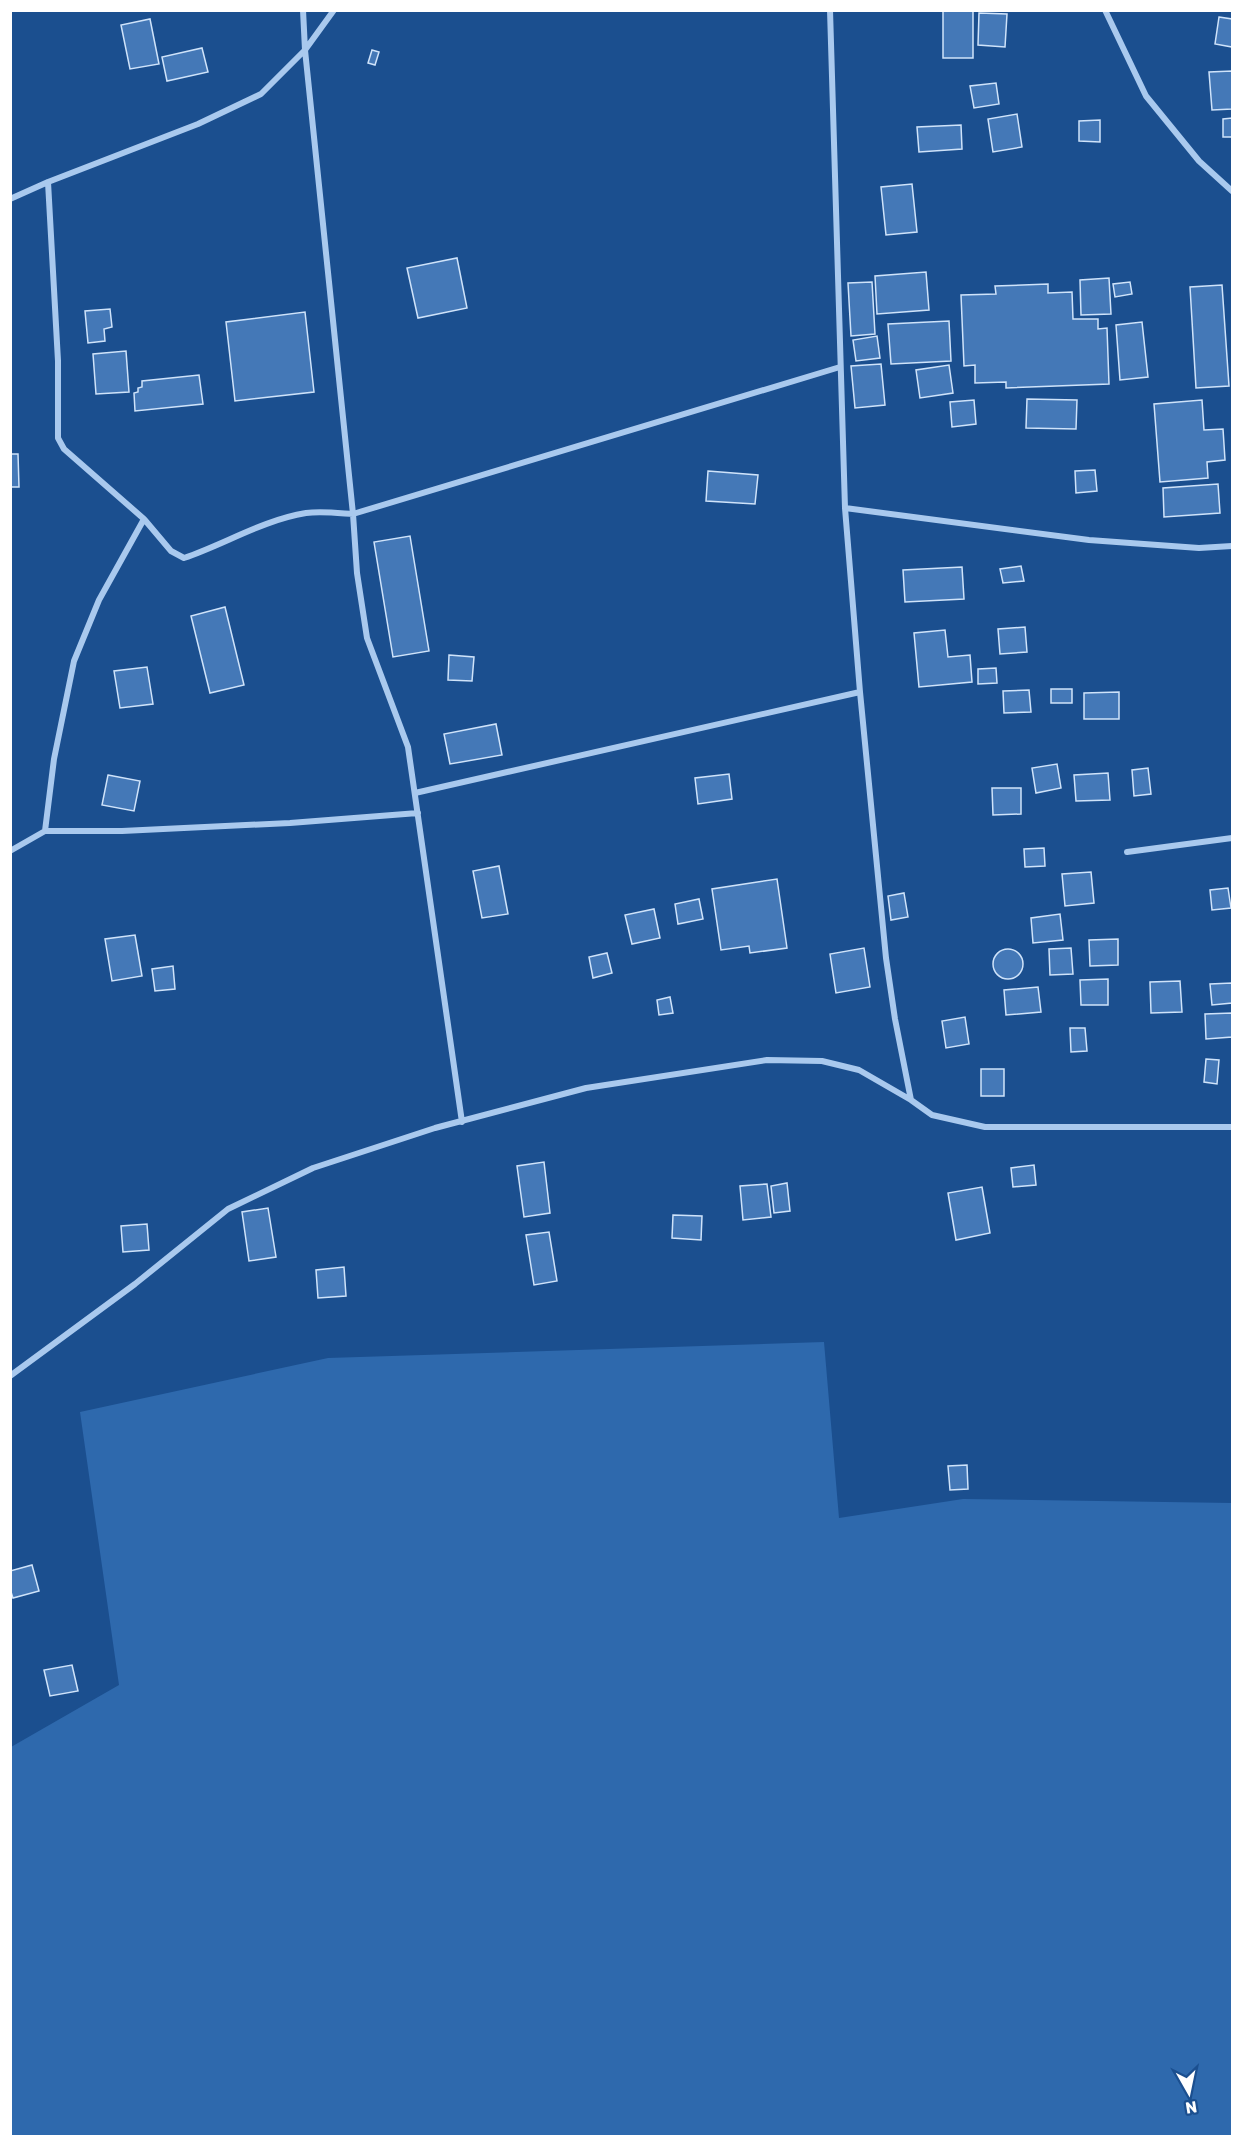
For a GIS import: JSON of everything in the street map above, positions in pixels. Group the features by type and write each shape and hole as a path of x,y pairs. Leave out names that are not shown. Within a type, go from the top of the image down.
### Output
{"street":[{"path":"303,10 305,50 353,514 357,573 367,638 408,747 462,1122"},
{"path":"10,199 198,124 261,94 305,50 334,10"},
{"path":"830,10 845,508 886,958 911,1100"},
{"path":"1105,10 1146,96 1198,161 1233,191"},
{"path":"48,182 58,361 58,438 64,449 144,519 171,550 184,558 277,519 308,512 353,514 840,367"},
{"path":"845,508 1089,540 1199,548 1233,546"},
{"path":"45,831 54,759 74,661 99,600 144,519"},
{"path":"415,794 860,692"},
{"path":"10,851 45,831 122,831 290,823 418,813"},
{"path":"1127,852 1233,838"},
{"path":"10,1376 135,1284 228,1209 313,1168 435,1128 586,1089 767,1060 822,1061 859,1070 932,1115 985,1127 1233,1127"}],"shaded area":[{"path":"824,1342 839,1518 963,1499 1232,1503 1232,2136 11,2136 11,1747 119,1685 80,1412 328,1358"}],"building":[{"path":"943,10 973,10 973,58 943,58"},
{"path":"979,13 1007,14 1005,47 978,45"},
{"path":"1219,17 1232,19 1232,47 1215,44"},
{"path":"150,19 159,64 130,69 121,25"},
{"path":"202,48 208,72 167,81 162,57"},
{"path":"372,50 379,52 375,65 368,63"},
{"path":"1232,71 1232,109 1212,110 1209,72"},
{"path":"996,83 999,104 974,108 970,86"},
{"path":"1017,114 1022,147 993,152 988,119"},
{"path":"1232,118 1232,137 1223,137 1223,119"},
{"path":"1100,120 1100,142 1079,141 1079,121"},
{"path":"961,125 962,149 919,152 917,127"},
{"path":"912,184 917,232 886,235 881,187"},
{"path":"457,258 467,308 418,318 407,268"},
{"path":"926,272 929,310 877,314 875,276"},
{"path":"1109,278 1111,314 1081,315 1080,280"},
{"path":"872,282 875,334 851,336 848,283"},
{"path":"1130,282 1132,294 1115,297 1113,284"},
{"path":"1048,284 1048,293 1072,292 1073,319 1098,319 1098,329 1107,328 1109,384 1006,388 1006,382 975,383 975,365 964,366 961,295 996,294 995,286"},
{"path":"1222,285 1229,386 1196,388 1190,287"},
{"path":"110,309 112,327 104,329 105,341 88,343 85,311"},
{"path":"305,312 314,392 235,401 226,322"},
{"path":"949,321 951,361 891,364 888,324"},
{"path":"1142,322 1148,377 1120,380 1116,325"},
{"path":"877,336 880,358 856,361 853,340"},
{"path":"126,351 129,392 96,394 93,354"},
{"path":"881,364 885,405 855,408 851,366"},
{"path":"949,365 953,393 920,398 916,370"},
{"path":"199,375 203,404 135,411 134,393 142,387 142,381"},
{"path":"1027,399 1077,400 1076,429 1026,428"},
{"path":"974,400 976,424 952,427 950,402"},
{"path":"1202,400 1204,430 1223,429 1225,460 1207,462 1208,478 1160,482 1154,404"},
{"path":"10,454 18,454 19,487 10,487"},
{"path":"1095,470 1097,491 1076,493 1075,471"},
{"path":"708,471 758,475 755,504 706,501"},
{"path":"1218,484 1220,513 1164,517 1163,488"},
{"path":"410,536 429,651 393,657 374,542"},
{"path":"1021,566 1024,581 1003,583 1000,569"},
{"path":"962,567 964,599 905,602 903,570"},
{"path":"225,607 244,685 210,693 191,616"},
{"path":"1025,627 1027,652 1000,654 998,629"},
{"path":"945,630 948,657 970,655 972,682 919,687 914,633"},
{"path":"449,655 474,657 472,681 448,680"},
{"path":"147,667 153,704 120,708 114,671"},
{"path":"996,668 997,683 978,684 978,669"},
{"path":"1051,689 1072,689 1072,703 1051,703"},
{"path":"1029,690 1031,712 1004,713 1003,691"},
{"path":"1119,692 1119,719 1084,719 1084,693"},
{"path":"496,724 502,755 450,764 444,734"},
{"path":"1057,764 1061,788 1036,793 1032,768"},
{"path":"1148,768 1151,794 1134,796 1132,770"},
{"path":"1108,773 1110,800 1076,801 1074,775"},
{"path":"729,774 732,799 698,804 695,778"},
{"path":"108,775 140,781 134,811 102,805"},
{"path":"992,788 1021,788 1021,814 993,815"},
{"path":"1044,848 1045,866 1025,867 1024,849"},
{"path":"499,866 508,914 482,918 473,871"},
{"path":"1091,872 1094,903 1065,906 1062,874"},
{"path":"777,879 787,948 750,953 749,946 721,950 712,889"},
{"path":"1228,888 1231,908 1212,910 1210,890"},
{"path":"904,893 908,917 891,920 888,896"},
{"path":"699,899 703,919 678,924 675,904"},
{"path":"654,909 660,938 632,944 625,915"},
{"path":"1060,914 1063,940 1033,943 1031,918"},
{"path":"135,935 142,976 112,981 105,939"},
{"path":"1118,939 1118,965 1090,966 1089,940"},
{"path":"864,948 870,987 836,993 830,954"},
{"path":"1071,948 1073,974 1050,975 1049,949"},
{"path":"1008,949 1014,950 1022,958 1022,970 1014,978 1008,979 1002,978 994,970 993,964 994,958 1002,950"},
{"path":"607,953 612,973 593,978 589,957"},
{"path":"173,966 175,989 155,991 152,969"},
{"path":"1108,979 1108,1005 1081,1005 1080,980"},
{"path":"1180,981 1182,1012 1151,1013 1150,982"},
{"path":"1232,983 1232,1003 1212,1005 1210,984"},
{"path":"1038,987 1041,1012 1006,1015 1004,990"},
{"path":"670,997 673,1013 659,1015 657,1000"},
{"path":"1232,1013 1232,1037 1206,1039 1205,1014"},
{"path":"965,1017 969,1044 946,1048 942,1021"},
{"path":"1070,1028 1085,1028 1087,1051 1071,1052"},
{"path":"1206,1059 1219,1060 1217,1084 1204,1082"},
{"path":"981,1069 1004,1069 1004,1096 981,1096"},
{"path":"544,1162 550,1213 524,1217 517,1166"},
{"path":"1034,1165 1036,1185 1013,1187 1011,1168"},
{"path":"787,1183 790,1211 774,1213 771,1186"},
{"path":"767,1184 771,1217 743,1220 740,1186"},
{"path":"982,1187 990,1233 956,1240 948,1193"},
{"path":"268,1208 276,1257 249,1261 242,1212"},
{"path":"673,1215 702,1216 701,1240 672,1238"},
{"path":"147,1224 149,1250 123,1252 121,1226"},
{"path":"549,1232 557,1281 534,1285 526,1235"},
{"path":"344,1267 346,1296 318,1298 316,1270"},
{"path":"967,1465 968,1489 950,1490 948,1466"},
{"path":"32,1565 39,1591 13,1598 10,1589 10,1571"},
{"path":"72,1665 78,1691 50,1696 44,1670"}]}
